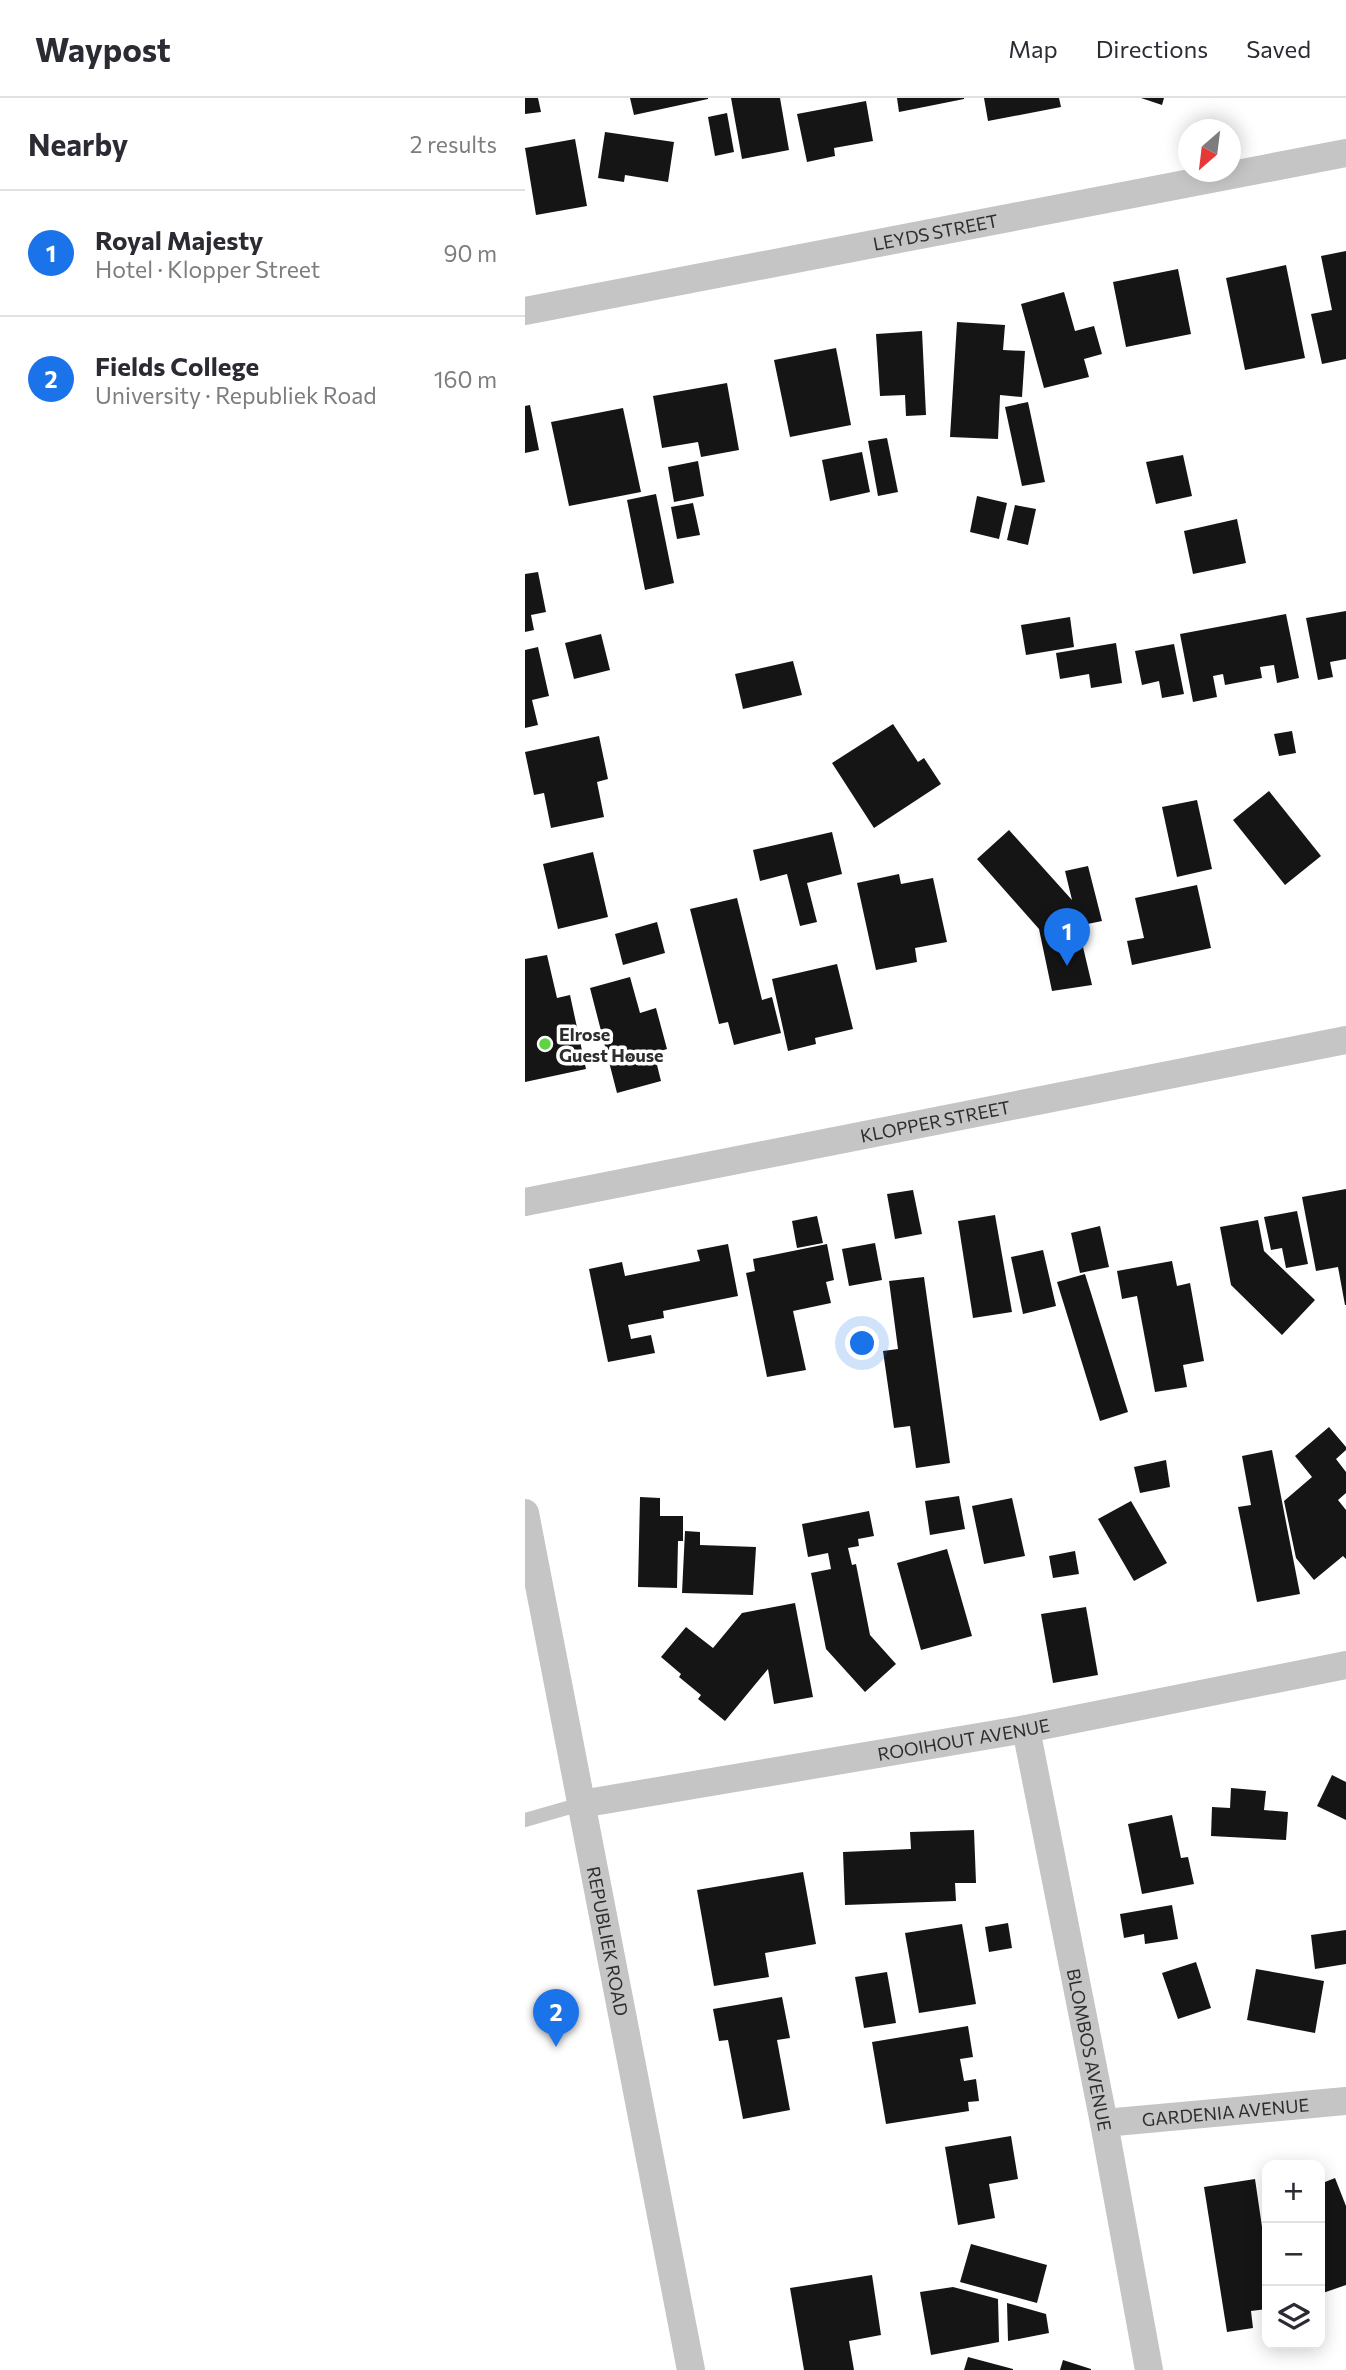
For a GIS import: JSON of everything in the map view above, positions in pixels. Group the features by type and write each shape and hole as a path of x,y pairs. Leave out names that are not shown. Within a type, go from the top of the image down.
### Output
{"street":[{"name":"LEYDS STREET","path":"525,311 1346,153"},
{"name":"KLOPPER STREET","path":"525,1202 1346,1040"},
{"name":"REPUBLIEK ROAD","path":"525,1513 691,2370"},
{"name":"ROOIHOUT AVENUE","path":"581,1804 1025,1729 1346,1665"},
{"name":"BLOMBOS AVENUE","path":"1025,1729 1104,2123 1149,2370"},
{"name":"GARDENIA AVENUE","path":"1104,2123 1346,2101"}],"lane":[{"path":"525,1820 581,1804"}],"building":[{"path":"525,98 538,98 541,112 525,114"},
{"path":"630,98 708,98 708,99 634,115"},
{"path":"731,98 780,98 789,150 742,159"},
{"path":"897,98 964,98 964,99 899,112"},
{"path":"984,98 1059,98 1061,107 988,121"},
{"path":"1141,98 1164,98 1162,105"},
{"path":"866,101 873,141 834,148 835,156 807,162 797,114"},
{"path":"727,113 734,152 715,156 708,117"},
{"path":"605,132 674,142 668,182 625,175 624,182 598,178"},
{"path":"575,139 587,206 536,215 525,148"},
{"path":"1346,251 1346,359 1322,364 1311,314 1332,310 1321,256"},
{"path":"1286,265 1305,358 1245,370 1226,278"},
{"path":"1178,269 1191,334 1126,347 1113,282"},
{"path":"1064,292 1075,331 1094,326 1102,354 1084,359 1089,377 1044,388 1021,304"},
{"path":"957,322 1005,325 1003,350 1025,351 1022,397 1000,395 998,439 950,437"},
{"path":"922,331 926,415 906,416 905,395 880,396 876,334"},
{"path":"836,348 851,425 790,437 774,360"},
{"path":"727,383 739,450 701,457 698,442 662,448 653,396"},
{"path":"1028,402 1045,482 1022,486 1005,407"},
{"path":"530,405 539,450 525,453 525,406"},
{"path":"623,408 641,492 569,506 551,422"},
{"path":"887,438 898,492 878,496 868,441"},
{"path":"862,452 870,492 830,501 822,460"},
{"path":"1183,455 1192,496 1156,504 1146,462"},
{"path":"698,461 704,496 674,502 668,467"},
{"path":"656,494 674,583 645,590 627,500"},
{"path":"977,496 1007,503 999,539 970,532"},
{"path":"693,503 700,535 677,539 671,507"},
{"path":"1015,505 1036,509 1028,545 1007,540"},
{"path":"1237,519 1246,563 1193,574 1184,531"},
{"path":"538,572 546,612 531,615 534,630 525,632 525,574"},
{"path":"1346,611 1346,659 1330,662 1333,677 1318,680 1306,618"},
{"path":"1286,614 1299,678 1277,683 1274,665 1260,667 1262,678 1225,685 1223,674 1213,676 1217,697 1193,702 1180,634"},
{"path":"1070,617 1074,647 1026,655 1021,625"},
{"path":"601,634 610,670 574,679 565,643"},
{"path":"1116,643 1122,683 1091,688 1089,674 1060,679 1056,653"},
{"path":"1174,644 1184,694 1162,698 1159,681 1142,685 1135,651"},
{"path":"538,647 549,696 532,700 538,725 525,728 525,650"},
{"path":"793,661 802,695 743,709 735,674"},
{"path":"893,724 918,762 924,758 941,784 874,828 832,763"},
{"path":"1292,731 1296,753 1279,756 1274,734"},
{"path":"599,736 608,779 597,782 604,817 551,828 544,793 534,795 525,752"},
{"path":"1269,791 1321,856 1285,885 1233,820"},
{"path":"1197,800 1212,869 1177,877 1162,807"},
{"path":"1009,830 1072,900 1065,871 1088,866 1102,921 1078,926 1092,985 1052,991 1039,929 977,859"},
{"path":"832,832 842,874 807,883 817,922 800,926 787,874 760,881 753,850"},
{"path":"593,852 608,917 558,929 543,864"},
{"path":"899,874 901,884 933,878 947,942 915,948 917,962 876,970 857,883"},
{"path":"1197,885 1211,948 1132,965 1127,941 1144,938 1135,898"},
{"path":"737,898 762,1000 772,997 781,1033 734,1045 728,1022 719,1024 690,909"},
{"path":"657,922 665,953 623,965 615,934"},
{"path":"547,955 557,998 570,995 586,1069 525,1082 525,959"},
{"path":"837,964 853,1029 815,1038 816,1044 788,1051 772,979"},
{"path":"630,977 640,1013 656,1008 667,1049 654,1053 661,1081 617,1093 590,988"},
{"path":"1346,1189 1345,1305 1338,1267 1316,1271 1302,1197"},
{"path":"913,1190 922,1234 895,1239 887,1194"},
{"path":"1297,1211 1308,1264 1286,1268 1282,1248 1271,1250 1264,1217"},
{"path":"995,1215 1012,1312 973,1318 958,1221"},
{"path":"817,1216 823,1243 797,1248 792,1221"},
{"path":"1258,1220 1264,1251 1315,1300 1282,1335 1231,1285 1220,1227"},
{"path":"1100,1226 1109,1267 1080,1273 1071,1233"},
{"path":"875,1243 882,1280 849,1286 842,1249"},
{"path":"728,1244 738,1296 663,1311 664,1318 628,1325 631,1339 651,1335 655,1353 608,1362 589,1269 622,1262 625,1276 700,1261 697,1250"},
{"path":"827,1244 834,1280 826,1282 831,1303 793,1311 806,1370 767,1377 746,1273 755,1271 753,1259"},
{"path":"1043,1250 1056,1306 1023,1314 1011,1257"},
{"path":"1172,1261 1177,1286 1190,1283 1204,1361 1183,1365 1187,1387 1155,1392 1137,1296 1122,1299 1117,1271"},
{"path":"1085,1274 1128,1412 1100,1421 1057,1282"},
{"path":"924,1277 950,1463 916,1468 910,1426 894,1428 883,1351 898,1349 889,1281"},
{"path":"1329,1427 1346,1447 1336,1459 1346,1472 1346,1493 1338,1500 1346,1510 1346,1559 1343,1556 1314,1580 1296,1558 1284,1501 1312,1477 1295,1456"},
{"path":"1272,1450 1300,1594 1257,1602 1238,1507 1251,1505 1242,1456"},
{"path":"1166,1460 1170,1487 1140,1493 1134,1467"},
{"path":"959,1496 965,1529 930,1535 925,1501"},
{"path":"640,1497 660,1498 660,1516 683,1516 683,1541 678,1541 677,1588 638,1587"},
{"path":"1012,1498 1025,1556 984,1564 972,1506"},
{"path":"1131,1501 1167,1563 1134,1581 1098,1519"},
{"path":"869,1511 874,1536 858,1539 859,1546 848,1548 852,1565 856,1564 870,1635 896,1664 865,1692 826,1649 811,1573 831,1569 828,1553 808,1557 802,1524"},
{"path":"685,1531 700,1532 700,1545 756,1547 753,1595 682,1593"},
{"path":"947,1549 972,1636 921,1650 897,1563"},
{"path":"1075,1551 1079,1574 1053,1578 1049,1556"},
{"path":"795,1603 813,1697 774,1704 768,1669 725,1721 698,1699 701,1695 679,1677 681,1674 661,1657 686,1627 713,1648 742,1613"},
{"path":"1086,1607 1098,1675 1053,1683 1041,1614"},
{"path":"1332,1775 1346,1782 1346,1820 1317,1806"},
{"path":"1231,1788 1266,1791 1264,1810 1288,1812 1286,1840 1211,1836 1212,1807 1230,1808"},
{"path":"1172,1815 1181,1858 1188,1857 1194,1884 1142,1894 1128,1824"},
{"path":"974,1830 976,1883 955,1883 956,1901 845,1905 843,1852 911,1849 910,1832"},
{"path":"803,1872 816,1944 765,1953 769,1977 714,1986 697,1890"},
{"path":"1172,1905 1178,1939 1145,1944 1144,1934 1124,1938 1120,1914"},
{"path":"1008,1923 1012,1948 989,1952 985,1927"},
{"path":"962,1924 976,2004 919,2013 905,1933"},
{"path":"1346,1930 1346,1964 1315,1969 1311,1935"},
{"path":"1196,1962 1211,2008 1178,2019 1162,1973"},
{"path":"1256,1969 1324,1981 1315,2033 1247,2020"},
{"path":"887,1972 896,2023 864,2028 855,1977"},
{"path":"782,1997 790,2038 777,2040 790,2110 743,2119 728,2040 719,2041 713,2009"},
{"path":"968,2026 973,2057 960,2059 964,2081 976,2079 979,2101 968,2102 969,2111 886,2124 872,2042"},
{"path":"1011,2136 1018,2179 989,2184 995,2218 958,2225 945,2147"},
{"path":"1335,2178 1346,2206 1346,2285 1325,2292 1325,2223 1325,2182"},
{"path":"1255,2179 1262,2227 1262,2310 1251,2311 1253,2328 1227,2332 1204,2187"},
{"path":"971,2244 1047,2265 1037,2303 960,2282"},
{"path":"872,2275 881,2335 849,2341 854,2370 804,2370 790,2288"},
{"path":"953,2287 998,2299 999,2342 931,2355 920,2292"},
{"path":"1007,2303 1046,2314 1049,2333 1008,2341"},
{"path":"968,2357 1013,2369 1013,2370 964,2370"},
{"path":"1063,2360 1091,2369 1091,2370 1060,2370"}],"place":[{"name":"Royal Majesty","path":"1067,966"},
{"name":"Elrose Guest House","path":"545,1044"},
{"name":"Fields College","path":"556,2047"}]}
